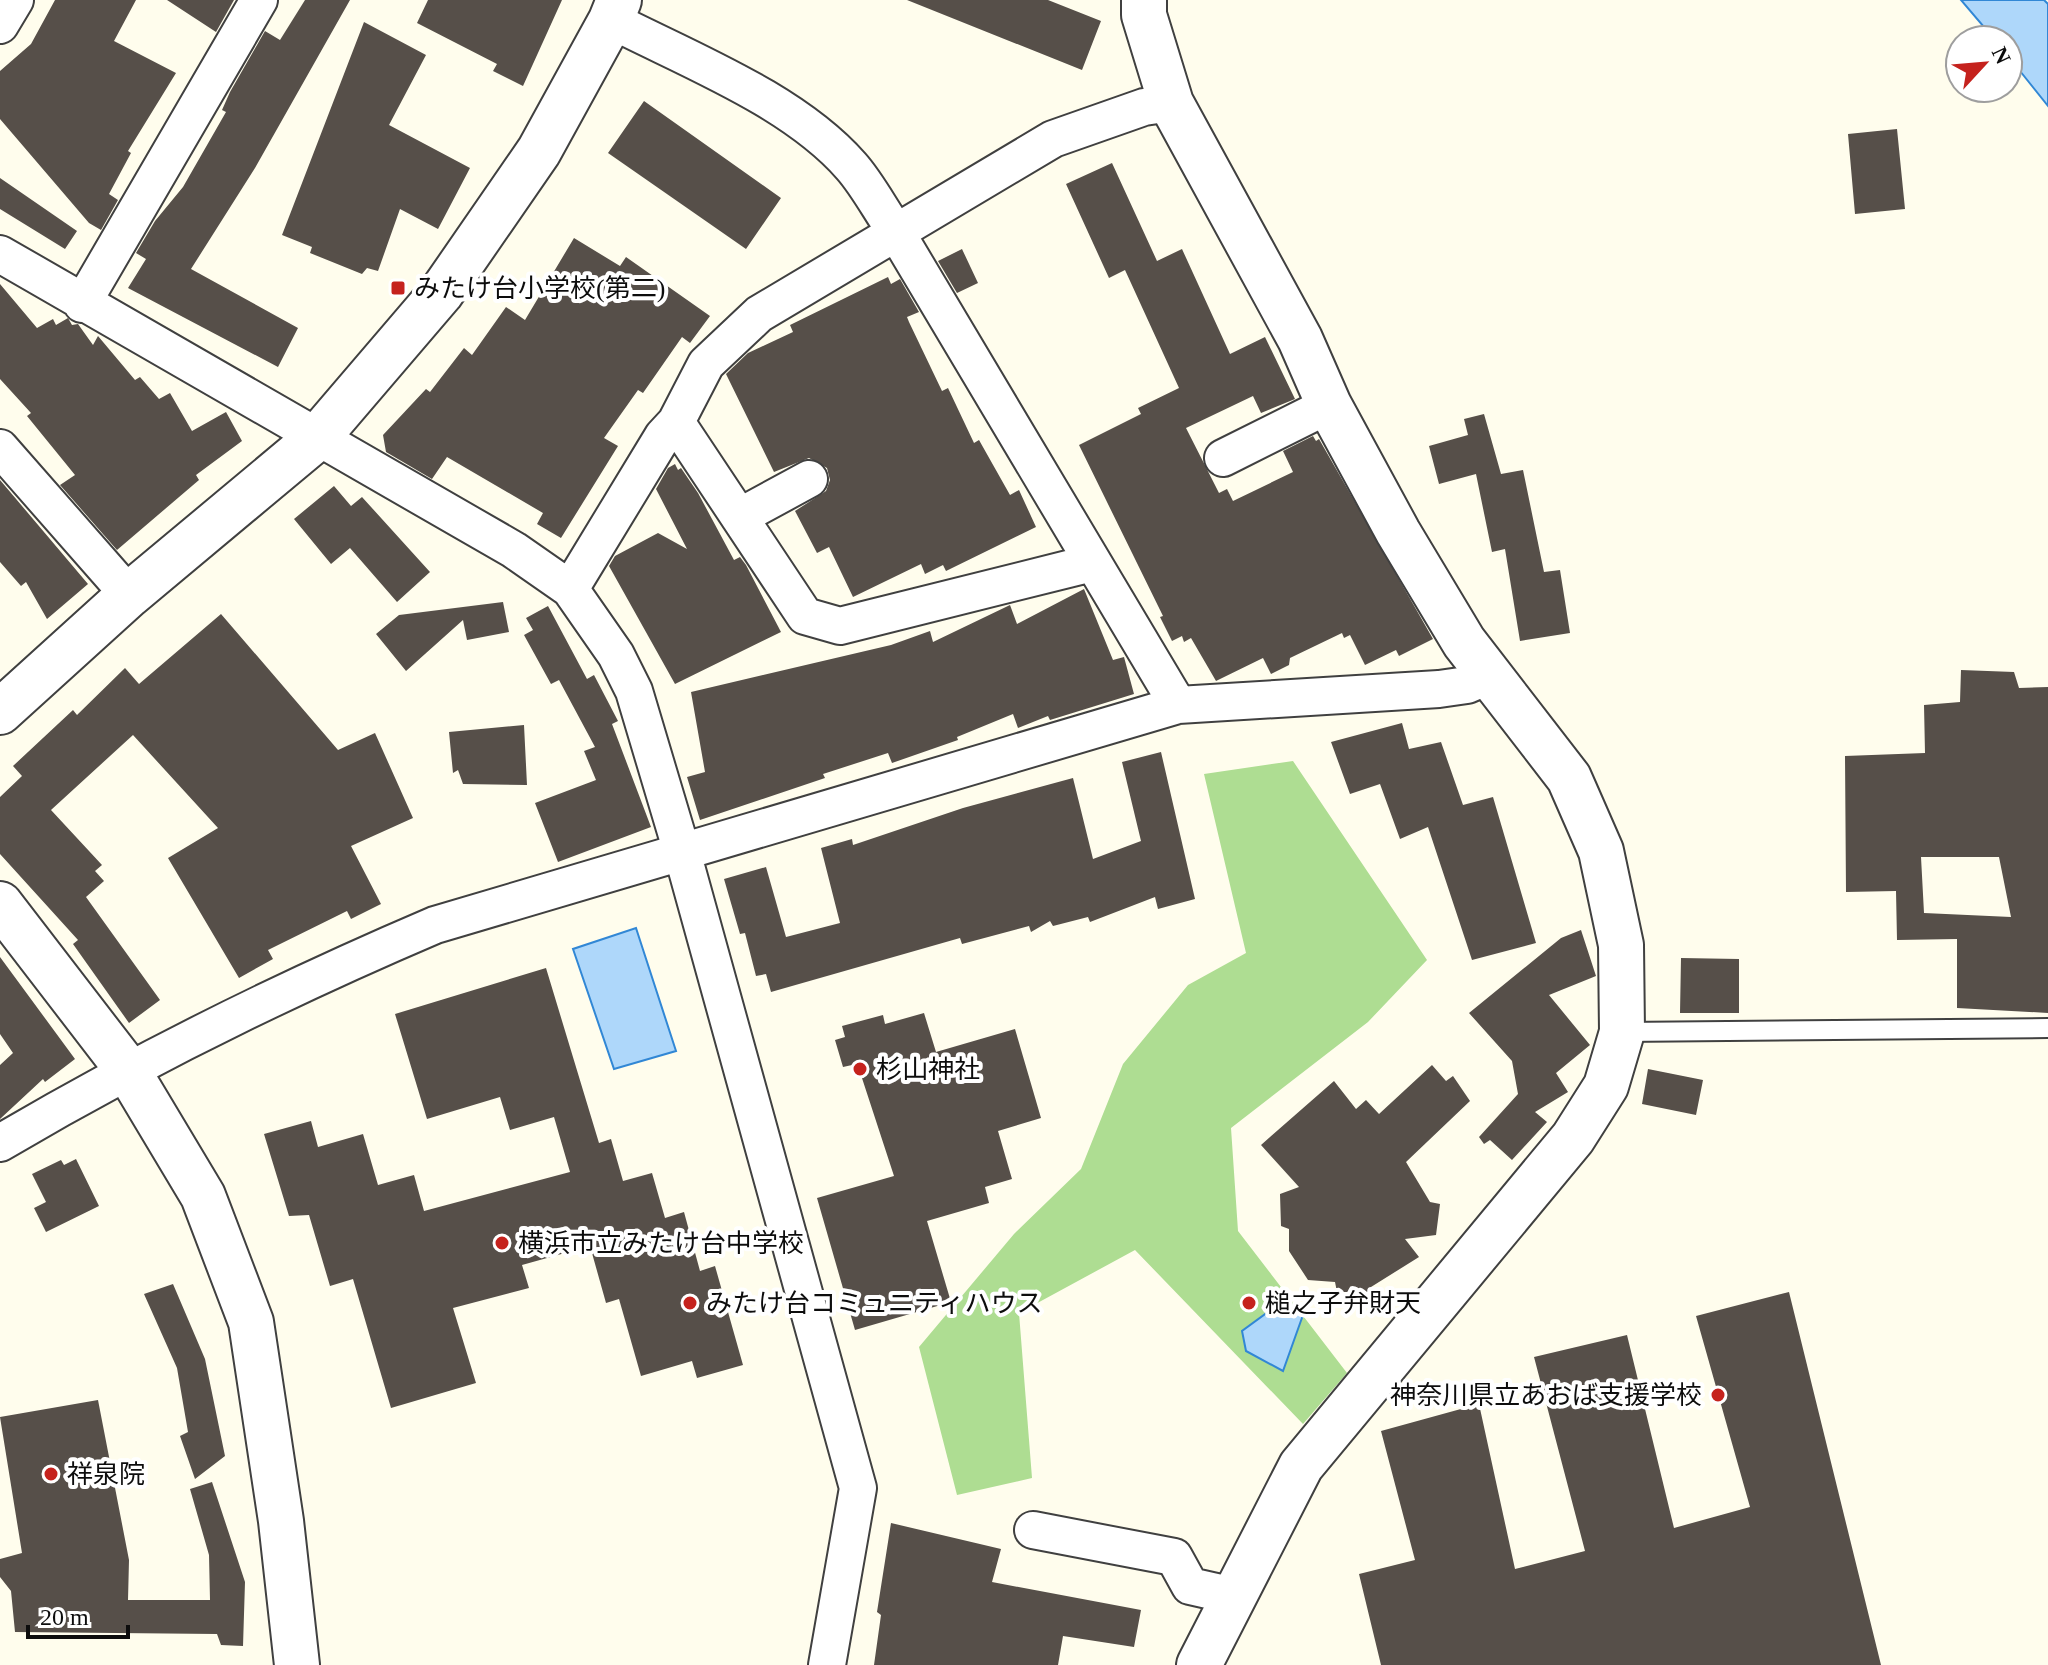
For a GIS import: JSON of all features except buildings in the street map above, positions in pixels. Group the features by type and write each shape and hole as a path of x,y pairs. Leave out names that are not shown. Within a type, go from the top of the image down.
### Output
{"street":[{"path":"0,25 15,0"},
{"path":"82,304 259,0"},
{"path":"1144,0 1144,15 1171,103 1300,339 1329,405 1398,532 1488,676 1569,778 1601,851 1621,945 1622,1032 1606,1086 1573,1138 1301,1466 1199,1665"},
{"path":"0,712 129,595 317,438 441,293 539,151 615,10 808,127 852,166 896,232 1178,705"},
{"path":"570,589 663,436 676,422 706,364 759,314 1053,139 1144,107 1171,103"},
{"path":"0,254 82,304 514,550 570,589 616,655 634,691 682,852 858,1488 827,1665"},
{"path":"1223,458 1329,405"},
{"path":"676,422 805,616 840,626 1092,563"},
{"path":"0,448 129,595"},
{"path":"739,517 809,479"},
{"path":"0,1143 127,1069 329,970 435,925 1178,705 1439,689 1467,685 1488,676"},
{"path":"0,904 127,1069 203,1196 251,1322 281,1521 297,1665"},
{"path":"1033,1530 1174,1557 1190,1586 1234,1596"}],"lane":[{"path":"1622,1032 2048,1028"}],"green space":[{"path":"1293,761 1427,960 1368,1022 1231,1128 1238,1231 1347,1373 1303,1424 1135,1250 1019,1313 1032,1478 957,1495 919,1347 1014,1234 1081,1169 1123,1064 1188,985 1246,953 1204,774"}],"water":[{"path":"1961,0 2044,0 2048,4 2048,106 2024,76 2024,24 1981,24"},
{"path":"636,928 676,1051 614,1069 573,949"},
{"path":"1276,1306 1303,1315 1283,1371 1246,1351 1242,1331"}],"place":[{"name":"みたけ台小学校(第二)","path":"398,288"},
{"name":"杉山神社","path":"860,1069"},
{"name":"横浜市立みたけ台中学校","path":"502,1243"},
{"name":"みたけ台コミュニティハウス","path":"690,1303"},
{"name":"槌之子弁財天","path":"1249,1303"},
{"name":"神奈川県立あおば支援学校","path":"1718,1395"},
{"name":"祥泉院","path":"51,1474"}]}
